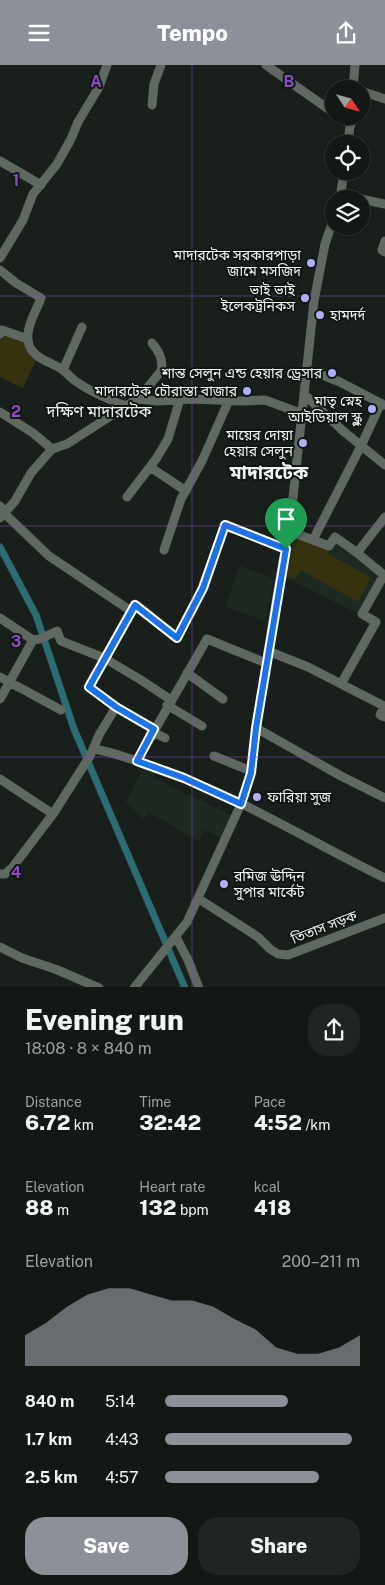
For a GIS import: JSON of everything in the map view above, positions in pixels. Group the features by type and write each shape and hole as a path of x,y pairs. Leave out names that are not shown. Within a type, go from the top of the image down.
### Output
{"street":[{"path":"0,258 23,220 33,195 62,156 78,122 100,87 107,65"},
{"path":"152,105 154,84 161,65"},
{"path":"266,65 325,107"},
{"path":"354,80 355,65"},
{"path":"370,94 385,99"},
{"path":"0,161 41,185"},
{"path":"370,201 385,204"},
{"path":"134,987 187,922 241,804 251,771 266,663 289,531 314,301 328,235"},
{"path":"385,241 382,250 385,252"},
{"path":"0,269 16,283 41,298 28,335 29,346 37,356 63,370 94,393 126,406"},
{"path":"63,370 82,327"},
{"path":"0,334 2,330 28,339"},
{"path":"130,611 49,556 2,513 15,501 31,473 52,449 67,444 138,399 161,371 162,367 159,352 152,343"},
{"path":"307,369 383,404 313,540"},
{"path":"305,395 385,465"},
{"path":"138,399 265,400 303,414"},
{"path":"127,497 168,439 180,399"},
{"path":"164,550 181,499 202,461 229,400"},
{"path":"2,416 33,433 52,449"},
{"path":"150,467 186,491"},
{"path":"357,553 385,517"},
{"path":"165,738 116,707 89,687 130,611 135,605 177,638 203,588 225,525 286,549"},
{"path":"289,531 329,546 335,537 384,575 362,615 385,627"},
{"path":"0,618 41,638"},
{"path":"341,684 376,622"},
{"path":"0,699 10,681 41,638 57,631 61,641 104,658 141,680 169,703 202,725"},
{"path":"137,761 206,639 266,663"},
{"path":"268,651 308,667 384,706 380,715 385,717"},
{"path":"187,673 223,699"},
{"path":"0,677 61,710"},
{"path":"0,874 5,874 12,868 53,814 85,764 99,735 116,707"},
{"path":"256,728 385,798"},
{"path":"92,752 109,751 184,778 241,804 385,878"},
{"path":"214,756 251,771"},
{"path":"0,779 53,814"},
{"name":"তিতাস সড়ক","path":"199,899 258,937 270,949 283,955 288,955 385,918"},
{"path":"174,940 188,960 199,987"},
{"path":"0,947 22,958 99,987"}],"shaded area":[{"path":"3,333 25,342 37,358 23,388 0,377 0,339"},
{"path":"294,536 329,549 336,541 382,576 360,615 284,577"},
{"path":"296,537 329,549 329,554 371,578 358,602 301,570 295,579 286,576"},
{"path":"240,566 274,579 265,621 225,606"},
{"path":"144,766 156,769 154,778 233,816 222,838 205,830 199,841 148,812 144,820 126,802"}],"waterway":[{"path":"0,547 36,615 74,729 185,987"}],"place":[{"name":"মাদারটেক সরকারপাড়া জামে মসজিদ","path":"311,263"},
{"name":"ভাই ভাই ইলেকট্রনিকস","path":"305,298"},
{"name":"হামদর্দ","path":"320,315"},
{"name":"শান্ত সেলুন এন্ড হেয়ার ড্রেসার","path":"332,373"},
{"name":"মাদারটেক চৌরাস্তা বাজার","path":"247,391"},
{"name":"মাতৃ স্নেহ আইডিয়াল স্কুল","path":"372,409"},
{"name":"মায়ের দোয়া হেয়ার সেলুন","path":"303,443"},
{"name":"ফারিয়া সুজ","path":"257,797"},
{"name":"রমিজ ঊদ্দিন সুপার মার্কেট","path":"224,884"}],"district":[{"name":"দক্ষিণ মাদারটেক","path":"99,411"},
{"name":"মাদারটেক","path":"269,472"}],"route":[{"path":"225,525 286,549 256,728 251,773 241,804 184,778 137,761 154,729 116,707 89,687 130,611 135,605 177,638 203,588 225,525"}]}
